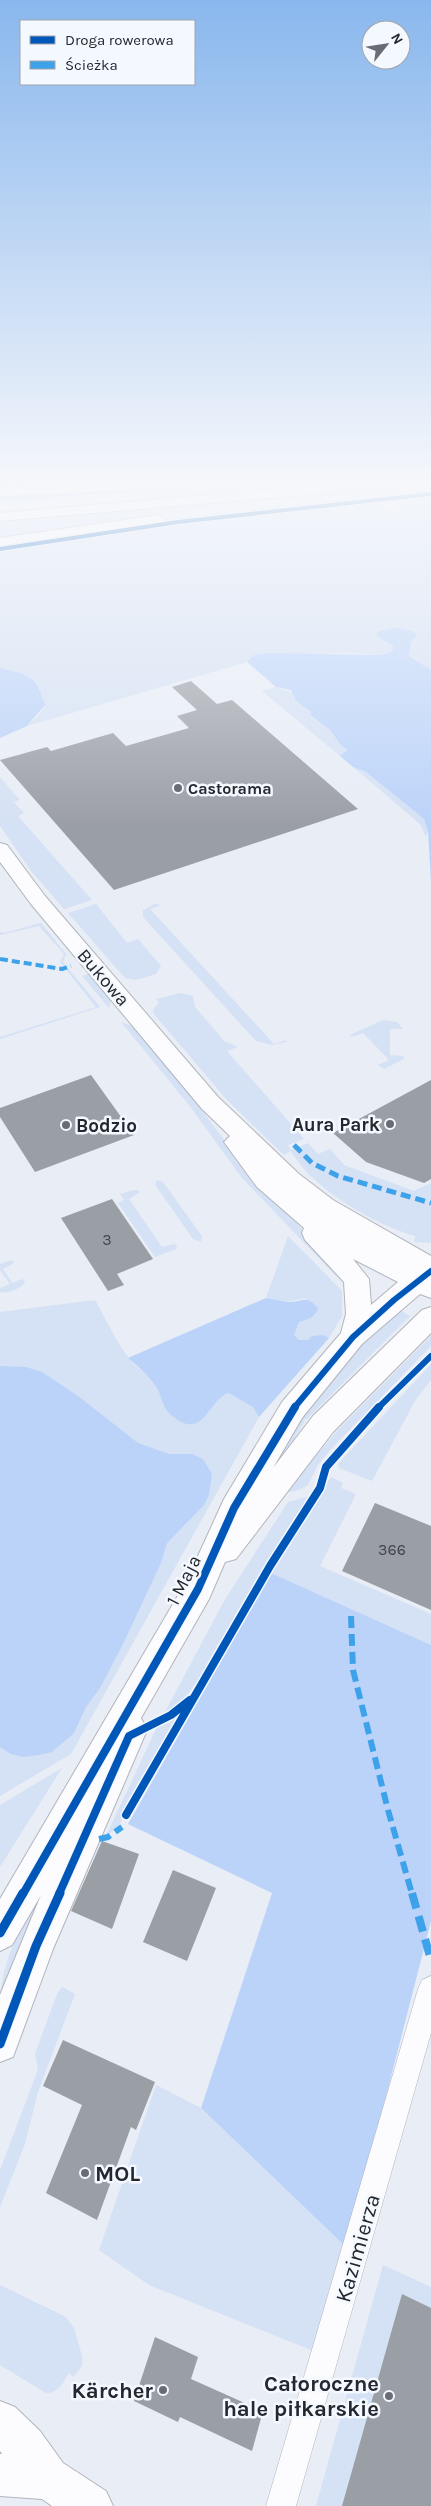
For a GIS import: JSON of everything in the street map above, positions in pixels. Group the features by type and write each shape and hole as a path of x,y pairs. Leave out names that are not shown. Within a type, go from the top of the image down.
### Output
{"main road":[{"name":"Bukowa","path":"0,848 38,900 210,1103 291,1180 324,1206 396,1248 428,1277"},
{"name":"Bukowa","path":"210,1103 243,1154 280,1197 319,1227 381,1262 428,1277"},
{"path":"280,1197 356,1279 359,1314 353,1337"},
{"path":"396,1248 431,1248"},
{"name":"1 Maja","path":"198,1589 234,1508 292,1410 353,1337 428,1277"},
{"name":"1 Maja","path":"0,1933 198,1589 323,1424 431,1317"},
{"name":"1 Maja","path":"0,2044 36,1946 129,1736 163,1648"},
{"path":"0,2422 25,2446 48,2478 91,2506"},
{"path":"0,2475 48,2478"}],"street":[{"name":"Kazimierza","path":"281,2506 431,1989"}],"shaded area":[{"path":"0,593 431,593 431,670 409,656 411,642 409,629 393,628 378,632 378,636 393,646 392,652 381,655 350,653 254,655 247,662 27,726 40,714 46,704 41,696 39,687 12,671 0,668"},
{"path":"393,628 409,630 417,635 411,642 409,656 431,670 431,881 428,831 424,819 366,772 353,767 340,756 348,750 340,744 330,730 310,715 311,712 296,701 291,690 276,687 247,662 254,655 268,653 381,655 392,652 393,646 377,636 377,632"},
{"path":"0,668 22,674 33,680 46,704 27,726 0,738"},
{"path":"276,687 294,693 296,701 311,712 310,716 330,730 340,744 348,750 347,753 340,756 262,691"},
{"path":"353,767 366,772 424,819 428,830 426,837 420,824"},
{"path":"0,777 20,800 14,802 24,813 18,816 92,900 64,909 32,872 0,826"},
{"path":"96,904 127,943 138,939 161,966 156,974 136,980 125,978 68,913"},
{"path":"155,904 161,905 150,909 274,1044 286,1040 287,1042 272,1045 256,1041 143,917 143,910"},
{"path":"41,923 66,954 63,962 100,1007 0,1039 0,1037 96,1007 60,962 64,954 39,926 0,935 0,932 4,933"},
{"path":"89,974 111,1000 109,1008 82,976"},
{"path":"181,993 193,996 195,1007 224,1041 238,1047 227,1051 304,1139 288,1145 291,1150 308,1143 318,1154 330,1149 344,1165 414,1191 431,1183 431,1243 414,1242 415,1236 389,1227 349,1205 325,1189 311,1177 290,1151 284,1155 227,1100 153,1013 154,1008 159,1003 156,999"},
{"path":"383,1020 397,1022 403,1029 390,1029 390,1055 403,1056 404,1059 384,1069 378,1065 389,1060 363,1033 352,1037 350,1035"},
{"path":"121,1022 134,1027 180,1081 248,1172 346,1275 339,1277 334,1274 242,1178 189,1105"},
{"path":"156,1180 163,1182 202,1236 201,1242 193,1239 156,1186"},
{"path":"133,1190 140,1192 129,1199 162,1247 174,1244 177,1246 176,1249 155,1257 118,1203 124,1200 120,1194"},
{"path":"288,1236 342,1291 342,1316 329,1338 323,1335 308,1340 299,1340 294,1335 299,1322 307,1320 306,1298 286,1302 266,1298"},
{"path":"12,1260 14,1263 3,1269 12,1283 23,1279 25,1282 14,1290 0,1292 0,1288 10,1284 0,1270 0,1264"},
{"path":"266,1298 286,1302 306,1300 314,1303 318,1308 317,1311 311,1318 299,1322 294,1335 299,1340 308,1340 312,1336 323,1335 329,1338 259,1417 253,1407 229,1393 222,1396 205,1417 198,1422 191,1424 181,1422 170,1414 152,1382 128,1358"},
{"path":"95,1300 123,1350 133,1363 152,1381 167,1408 177,1419 192,1423 198,1421 208,1413 223,1395 229,1393 254,1407 259,1417 71,1754 0,1796 0,1312"},
{"path":"398,1309 410,1316 307,1419 303,1420 305,1421 268,1480 264,1477 291,1428 342,1363"},
{"path":"431,1336 431,1346 331,1449 318,1465 308,1485 302,1489 285,1493 337,1431"},
{"path":"431,1364 431,1380 415,1401 372,1481 339,1468 338,1464"},
{"path":"0,1366 26,1367 42,1372 78,1396 138,1443 169,1454 192,1454 203,1459 212,1474 209,1495 204,1505 167,1543 161,1563 123,1644 100,1688 86,1707 74,1733 52,1752 23,1757 11,1754 0,1747"},
{"path":"331,1477 343,1483 341,1488 356,1494 320,1566 431,1614 431,1645 271,1573"},
{"path":"310,1496 206,1669 177,1706 164,1714 224,1601 288,1502"},
{"path":"271,1573 431,1645 431,1921 347,2248 201,2108 272,1893 128,1824"},
{"path":"181,1712 118,1827 106,1836 157,1727"},
{"path":"62,1768 0,1867 0,1805"},
{"path":"50,1876 0,2005 5,1971 16,1938"},
{"path":"62,1987 75,1994 38,2092 25,2144 0,2207 0,2170 36,2075 38,2068 35,2054 57,1994"},
{"path":"156,2085 201,2108 347,2248 316,2352 149,2285 99,2250"},
{"name":"Całoroczne hale piłkarskie","path":"383,2265 431,2287 431,2506 316,2506"},
{"path":"0,2285 66,2317 74,2328 82,2356 82,2366 73,2377 69,2373 60,2387 50,2393 46,2393 0,2365"}],"building":[{"name":"Castorama","path":"191,681 217,704 232,700 358,809 114,890 0,760 47,747 51,751 113,733 126,746 189,728 177,716 197,710 172,687"},
{"name":"Bodzio","path":"91,1075 134,1135 35,1172 0,1117 0,1108"},
{"name":"Aura Park","path":"431,1080 431,1179 424,1183 366,1162 333,1133"},
{"path":"112,1199 153,1259 117,1274 124,1285 108,1291 61,1218"},
{"path":"375,1503 431,1526 431,1610 342,1571"},
{"path":"102,1841 139,1854 112,1929 71,1911"},
{"path":"173,1870 216,1888 187,1961 143,1942"},
{"path":"63,2040 155,2082 136,2130 131,2127 97,2220 46,2193 82,2105 43,2086"},
{"name":"Całoroczne hale piłkarskie","path":"402,2294 431,2308 431,2506 342,2506"},
{"path":"155,2337 198,2357 191,2379 263,2411 252,2451 180,2417 178,2422 134,2401"}],"marked path":[{"path":"0,959 62,969 71,966"},
{"path":"294,1145 312,1163 338,1176 431,1203"},
{"path":"351,1616 353,1670 388,1810 431,1960"},
{"path":"99,1839 108,1837 122,1827"}],"cycle path":[{"path":"0,1933 198,1589 234,1508 292,1410 353,1337 394,1300 431,1271"},
{"path":"126,1815 270,1566 320,1488 326,1467 361,1425 431,1356"},
{"path":"0,2044 36,1946 129,1736 171,1715 190,1700"}],"place":[{"name":"Castorama","path":"178,788"},
{"name":"Aura Park","path":"390,1124"},
{"name":"Bodzio","path":"66,1125"},
{"name":"MOL","path":"85,2173"},
{"name":"Kärcher","path":"163,2390"},
{"name":"Całoroczne hale piłkarskie","path":"389,2396"}]}
